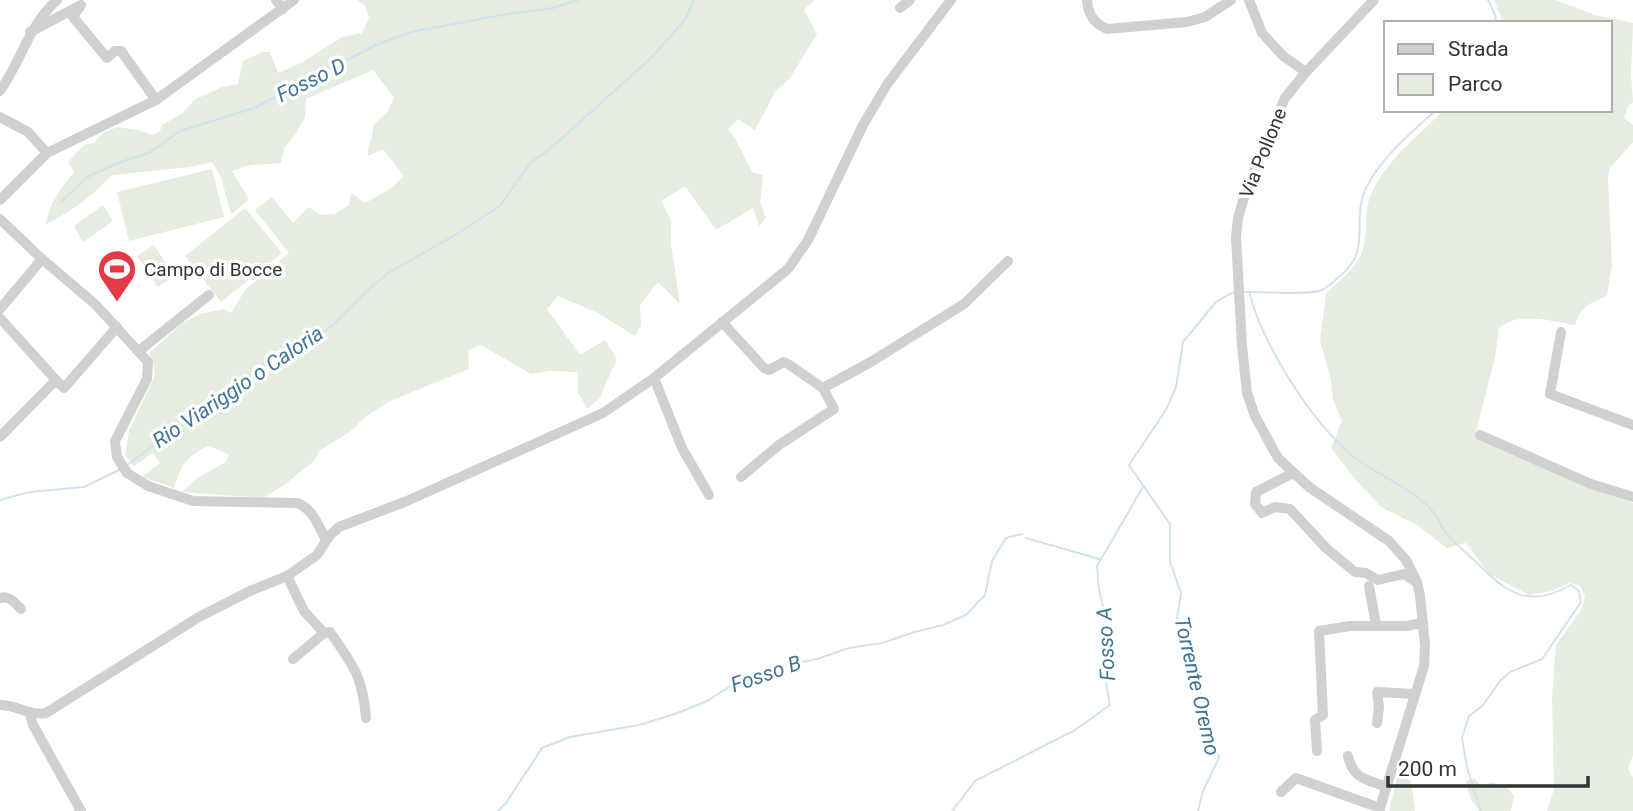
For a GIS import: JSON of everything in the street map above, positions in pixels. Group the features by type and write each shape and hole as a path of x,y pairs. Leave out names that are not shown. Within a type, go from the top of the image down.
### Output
{"street":[{"path":"0,91 13,72 30,32 45,10 57,0"},
{"path":"0,201 47,153 156,100 280,4 294,0"},
{"path":"900,8 910,0"},
{"path":"0,705 18,708 30,714 46,713 199,617 287,576 317,555 326,540 339,527 407,501 603,412 654,377 788,269 808,240 863,125 882,93 951,0"},
{"path":"1087,0 1091,18 1107,29 1187,22 1205,17 1231,0"},
{"path":"1249,0 1262,33 1283,56 1306,72"},
{"name":"Via Pollone","path":"1374,0 1306,72 1285,99 1242,203 1236,237 1239,298 1247,393 1265,438 1278,458 1309,487 1389,541 1406,560 1418,585"},
{"path":"30,32 80,5 73,17 107,58 115,51 121,51 156,100"},
{"path":"0,117 28,132 47,153"},
{"path":"0,219 95,304 140,350 148,362 147,379 115,441 119,463 127,473 148,486 192,501 297,503 306,506 326,540"},
{"path":"0,309 43,259"},
{"path":"823,388 964,304 1008,261"},
{"path":"140,350 209,295"},
{"path":"722,322 764,368 769,370 784,362 788,363 823,388 834,409 779,444 741,477"},
{"path":"2,324 64,388 117,327"},
{"path":"1561,332 1550,394 1633,425"},
{"path":"654,377 682,448 709,495"},
{"path":"0,437 56,380"},
{"path":"1480,435 1591,484 1633,497"},
{"path":"1280,792 1296,778 1379,810 1424,666 1423,623 1418,585 1404,574 1378,580 1366,573 1355,572 1326,548 1290,509 1275,507 1262,513 1255,504 1256,492 1293,473"},
{"path":"287,576 304,611 324,634"},
{"path":"1369,586 1376,625"},
{"path":"0,598 12,599 21,609"},
{"path":"1317,751 1315,720 1323,715 1319,631 1350,626 1423,623"},
{"path":"293,659 330,632 363,687 366,718"},
{"path":"1377,723 1377,692 1415,694"},
{"path":"30,714 81,810"},
{"path":"1348,756 1352,777 1386,787"}],"green space":[{"path":"357,0 814,0 804,10 817,34 790,78 775,92 755,130 738,119 728,129 752,172 763,175 760,202 766,218 759,226 753,208 716,230 685,186 661,201 671,220 671,244 680,304 658,282 640,305 641,325 635,336 598,313 558,296 547,309 580,355 605,340 617,359 599,399 587,409 578,392 578,372 549,371 531,374 481,345 468,350 469,369 390,401 365,417 350,432 320,450 313,462 263,498 182,492 197,478 226,462 229,454 209,446 186,462 174,488 142,477 160,463 153,453 134,466 125,455 129,431 155,375 149,353 183,323 200,314 223,309 231,313 245,290 289,253 255,210 272,197 293,223 309,207 320,215 335,214 349,205 351,193 365,203 390,189 404,176 383,149 368,156 373,125 387,112 394,98 373,70 306,99 305,117 284,148 281,163 250,165 232,171 249,199 231,215 221,177 212,162 190,167 112,175 82,202 46,224 60,190 74,172 68,162 84,145 94,143 103,133 117,127 153,135 160,131 162,125 183,113 194,100 222,87 238,84 243,61 262,52 270,52 278,73 303,62 342,37 362,33 369,18 365,5"},
{"path":"1494,0 1555,0 1595,15 1633,23 1633,102 1628,106 1624,118 1633,125 1633,142 1609,169 1612,265 1607,296 1587,306 1575,325 1526,319 1507,323 1499,328 1495,358 1475,435 1593,489 1633,503 1633,755 1628,769 1633,777 1633,811 1547,811 1554,789 1552,698 1556,645 1582,609 1585,596 1579,585 1570,583 1552,591 1529,595 1489,574 1466,543 1447,548 1417,525 1381,507 1331,448 1342,421 1333,400 1331,380 1320,341 1326,294 1352,269 1360,256 1365,241 1368,202 1390,164 1442,112 1612,112 1612,21 1502,19"},
{"path":"212,169 224,217 129,241 117,192"},
{"path":"103,205 113,221 83,242 74,226"},
{"path":"245,208 282,253 221,302 185,256"},
{"path":"154,245 174,276 158,287 137,256"},
{"path":"1397,778 1411,780 1415,811 1389,811"},
{"path":"1474,778 1482,787 1491,782 1505,786 1514,795 1511,811 1480,811 1471,800 1466,781"}],"waterway":[{"name":"Fosso D","path":"62,201 87,177 149,153 180,131 254,108 376,45 411,32 553,8 578,0"},
{"name":"Rio Viariggio o Caloria","path":"127,465 264,365 311,342 390,272 500,206 530,163 551,148 651,58 685,20 694,0"},
{"name":"Torrente Oremo","path":"1488,0 1496,17 1495,21"},
{"name":"Torrente Oremo","path":"1242,292 1316,292 1339,277 1355,257 1360,235 1361,202 1371,178 1397,147 1434,112"},
{"name":"Torrente Oremo","path":"1198,811 1203,791 1219,758 1177,619 1181,593 1170,562 1170,524 1129,465 1166,410 1176,387 1183,342 1216,302 1236,292"},
{"path":"1249,292 1265,335 1291,381 1321,424 1354,457 1425,504 1454,542 1507,589 1529,597 1542,596 1571,585 1579,591 1581,602 1542,659 1510,672 1483,705 1469,716 1462,738 1467,768 1481,811"},
{"name":"Rio Viariggio o Caloria","path":"0,500 29,492 84,487 119,470"},
{"name":"Fosso A","path":"952,811 975,781 1075,730 1110,705 1103,666 1109,629 1099,590 1097,566 1143,487"},
{"name":"Fosso B","path":"498,811 542,748 570,737 639,725 675,714 707,701 737,682 778,667 817,659 849,648 882,643 943,625 966,615 985,595 992,561 1006,538 1022,534"},
{"name":"Fosso B","path":"1026,538 1099,559"}],"place":[{"name":"Campo di Bocce","path":"117,303"}]}
